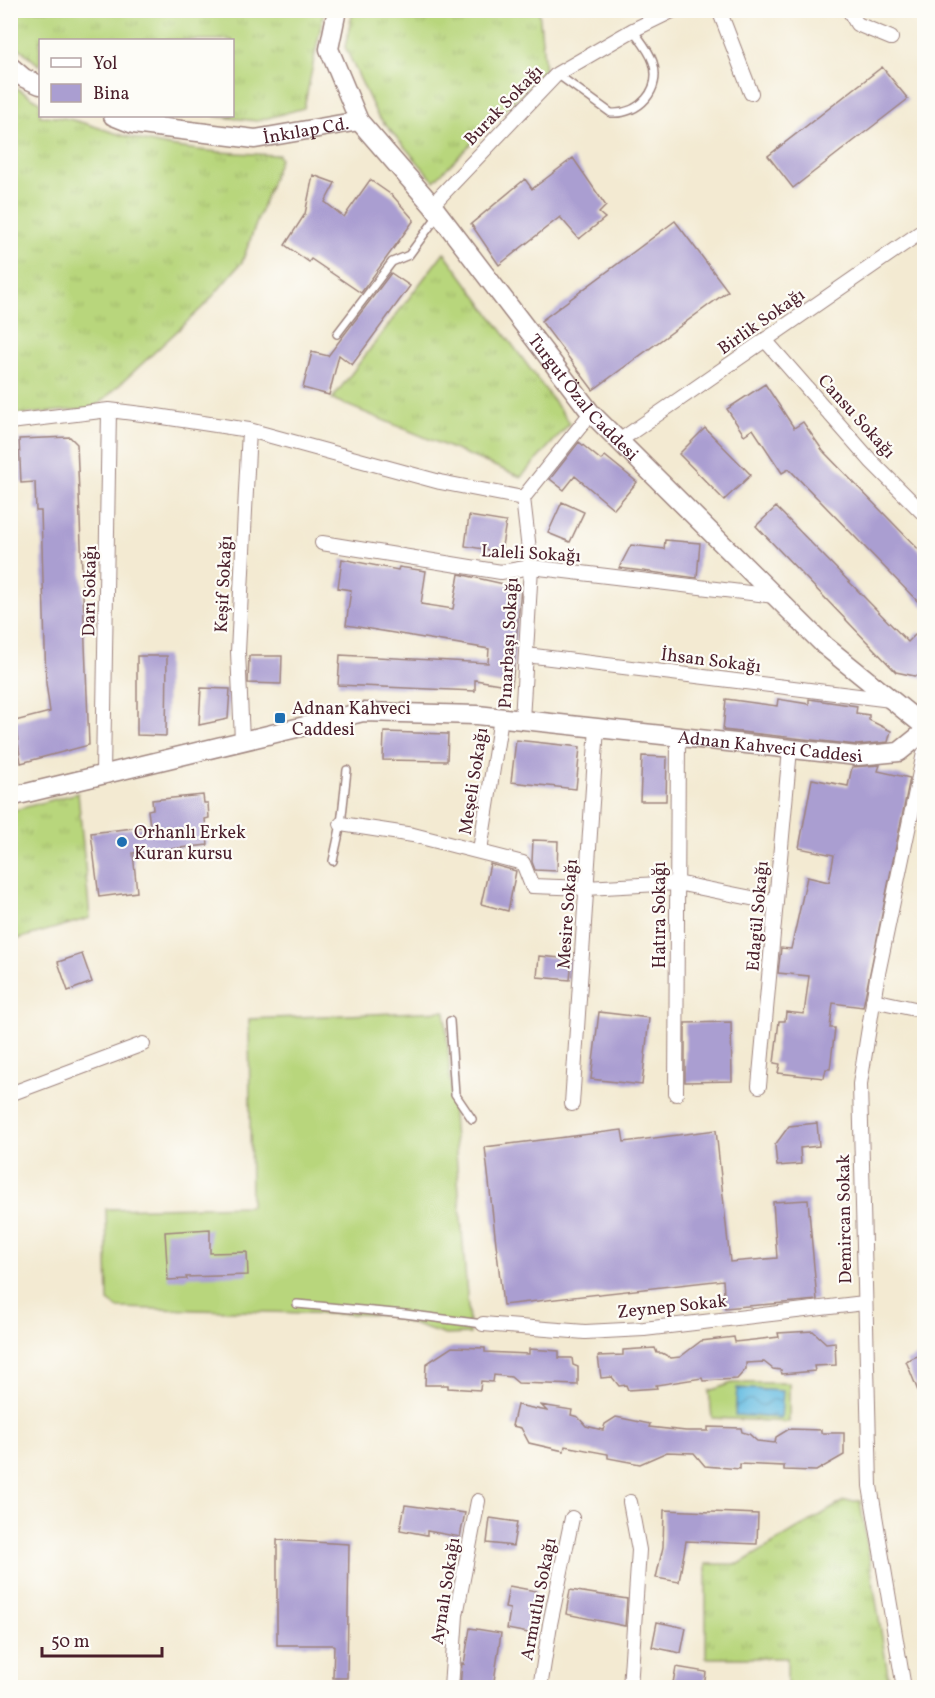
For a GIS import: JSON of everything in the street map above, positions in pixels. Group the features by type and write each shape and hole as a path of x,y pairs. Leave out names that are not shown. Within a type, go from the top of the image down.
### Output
{"street":[{"name":"Turgut Özal Caddesi","path":"337,10 329,49 358,121 436,209 591,413 825,646 924,726"},
{"name":"Burak Sokağı","path":"436,209 557,74 633,30 674,10"},
{"path":"719,10 751,93"},
{"path":"849,10 856,24 891,38"},
{"path":"10,66 24,78 39,85"},
{"name":"İnkılap Cd.","path":"116,117 133,124 255,139 358,121"},
{"name":"Birlik Sokağı","path":"619,441 924,230"},
{"name":"Cansu Sokağı","path":"765,340 871,461 924,514"},
{"path":"10,422 109,410 249,430 440,483 523,498 591,413"},
{"name":"Darı Sokağı","path":"103,773 109,410"},
{"name":"Keşif Sokağı","path":"242,740 238,652 249,430"},
{"name":"Pınarbaşı Sokağı","path":"522,720 531,567 523,498"},
{"name":"Laleli Sokağı","path":"322,543 501,572 531,567 775,596"},
{"name":"İhsan Sokağı","path":"526,655 891,700"},
{"name":"Adnan Kahveci Caddesi","path":"10,797 363,712 501,718 857,756 898,752 924,732"},
{"name":"Meşeli Sokağı","path":"480,850 501,718"},
{"name":"Mesire Sokağı","path":"572,1104 597,727"},
{"name":"Hatıra Sokağı","path":"676,1094 678,736"},
{"name":"Edagül Sokağı","path":"759,1086 790,749"},
{"name":"Demircan Sokak","path":"904,1688 870,1486 860,1084 873,1000 924,753"},
{"path":"341,824 413,835 480,850 523,863 532,886 586,888 677,883 776,903"},
{"path":"873,1000 924,1011"},
{"path":"10,1094 143,1044"},
{"name":"Zeynep Sokak","path":"483,1324 585,1332 644,1329 864,1303"},
{"name":"Aynalı Sokağı","path":"451,1688 456,1616 478,1501"},
{"path":"630,1502 639,1550 630,1688"},
{"name":"Armutlu Sokağı","path":"540,1688 550,1624 572,1518"}],"lane":[{"path":"557,74 611,113 634,110 648,97 655,74 652,59 633,30"},
{"path":"337,334 392,261 409,255 436,209"},
{"path":"333,861 341,824 347,770"},
{"path":"450,1021 455,1094 472,1119"},
{"path":"297,1304 483,1324"}],"green space":[{"path":"11,10 324,11 304,108 257,121 223,117 234,117 234,39 39,39 39,65 11,41"},
{"path":"353,11 539,11 545,70 434,181 377,115 345,47"},
{"path":"10,84 39,101 39,117 64,118 147,142 223,152 279,155 280,159 242,262 206,304 99,404 87,409 11,415"},
{"path":"444,252 570,423 521,477 332,399"},
{"path":"78,793 90,918 11,941 11,811"},
{"path":"445,1011 470,1334 445,1335 384,1315 118,1308 108,1301 106,1209 251,1206 249,1019"},
{"path":"732,1383 789,1383 789,1422 712,1418 709,1391"},
{"path":"844,1501 860,1501 890,1687 787,1687 787,1658 706,1658 706,1564 739,1564"}],"water":[{"path":"737,1388 783,1391 781,1418 735,1415"}],"building":[{"path":"882,67 908,99 793,188 768,156"},
{"path":"573,158 606,206 599,213 605,218 579,239 560,217 499,265 471,224 525,179 532,189"},
{"path":"313,175 335,183 325,202 344,217 370,180 393,196 414,220 361,293 311,259 309,262 285,245 305,214"},
{"path":"675,221 728,291 593,390 541,321"},
{"path":"391,273 410,286 352,365 339,355 329,395 303,388 312,352 328,356"},
{"path":"765,384 794,428 803,422 823,451 924,555 924,608 789,469 782,473 753,429 744,435 727,409"},
{"path":"705,428 751,475 724,500 679,454"},
{"path":"70,437 77,444 89,745 21,763 15,721 50,712 46,683 41,511 36,511 35,482 21,483 19,439"},
{"path":"579,442 601,460 605,456 637,482 614,509 575,476 564,490 550,479"},
{"path":"562,502 584,512 570,542 548,533"},
{"path":"776,507 908,642 918,632 924,638 924,678 896,672 756,526"},
{"path":"469,516 506,522 501,552 465,546"},
{"path":"665,540 700,543 697,578 619,568 631,545 664,549"},
{"path":"342,559 398,570 399,567 426,571 421,604 453,609 459,574 521,588 512,686 475,680 475,691 338,685 340,655 488,663 489,649 346,625 351,590 338,588"},
{"path":"137,656 167,656 166,736 137,735"},
{"path":"249,656 282,656 281,684 248,683"},
{"path":"201,688 230,689 228,719 199,725"},
{"path":"726,699 777,706 778,699 809,704 809,699 857,706 856,713 869,715 869,720 891,731 888,742 857,745 723,730"},
{"path":"384,732 448,734 447,761 383,760"},
{"path":"516,740 580,747 576,789 511,782"},
{"path":"642,756 667,757 666,801 640,801"},
{"path":"880,765 878,771 910,778 863,1007 833,1003 830,1028 835,1028 830,1069 826,1069 824,1078 778,1073 780,1064 774,1063 779,1021 785,1021 786,1012 804,1014 809,976 778,973 781,948 791,949 807,877 829,882 834,855 799,848 812,779 848,786 852,767"},
{"path":"203,795 204,803 208,803 209,818 205,819 208,845 133,853 137,892 99,897 91,833 150,826 148,810 153,809 152,800"},
{"path":"533,840 558,841 557,871 535,870 532,862"},
{"path":"490,864 516,871 508,911 481,904"},
{"path":"82,954 92,982 68,991 58,962"},
{"path":"539,956 572,959 570,980 537,977"},
{"path":"599,1012 649,1018 642,1085 591,1079"},
{"path":"731,1022 732,1081 685,1082 685,1023"},
{"path":"817,1123 819,1146 800,1148 801,1164 777,1166 775,1145 789,1126"},
{"path":"622,1130 624,1142 716,1130 730,1262 777,1258 773,1202 808,1200 817,1300 725,1308 723,1280 503,1305 485,1147"},
{"path":"210,1229 210,1253 247,1252 248,1275 186,1277 187,1279 168,1280 165,1232"},
{"path":"813,1331 826,1343 835,1342 836,1365 814,1366 815,1371 782,1374 781,1370 773,1369 764,1362 746,1363 746,1369 737,1379 703,1381 702,1378 656,1385 657,1388 628,1390 626,1385 619,1386 612,1377 601,1378 598,1356 623,1355 623,1350 655,1348 657,1353 671,1358 680,1357 701,1341 734,1337 735,1342 779,1337 778,1333"},
{"path":"452,1347 485,1348 485,1352 529,1354 529,1349 559,1351 559,1358 572,1358 573,1365 578,1367 578,1385 518,1383 511,1377 494,1375 493,1382 481,1381 480,1390 448,1388 448,1385 425,1385 426,1364"},
{"path":"924,1353 924,1406 906,1361"},
{"path":"517,1405 547,1411 541,1405 572,1410 571,1415 578,1417 586,1426 603,1430 605,1424 616,1417 650,1424 649,1427 686,1431 708,1431 708,1427 741,1428 742,1432 749,1434 757,1441 775,1443 776,1437 789,1429 844,1433 844,1455 816,1471 784,1470 784,1466 740,1464 740,1469 705,1466 694,1453 667,1452 640,1464 608,1458 608,1454 565,1446 564,1451 529,1443 521,1428 512,1426"},
{"path":"405,1505 465,1513 460,1537 427,1531 427,1535 400,1530"},
{"path":"664,1510 758,1514 757,1544 686,1541 679,1582 656,1578 663,1547"},
{"path":"490,1518 517,1522 513,1546 487,1543"},
{"path":"277,1540 349,1544 347,1678 333,1678 334,1645 277,1645"},
{"path":"509,1586 536,1591 532,1614 537,1615 534,1634 507,1629 510,1609 505,1608"},
{"path":"570,1590 627,1599 625,1626 566,1614"},
{"path":"657,1622 686,1628 681,1653 652,1647"},
{"path":"470,1628 501,1633 493,1688 460,1688 462,1663 464,1664"},
{"path":"676,1667 706,1672 704,1688 672,1688"}],"place":[{"name":"Adnan Kahveci Caddesi","path":"280,718"},
{"name":"Orhanlı Erkek Kuran kursu","path":"122,842"}]}
